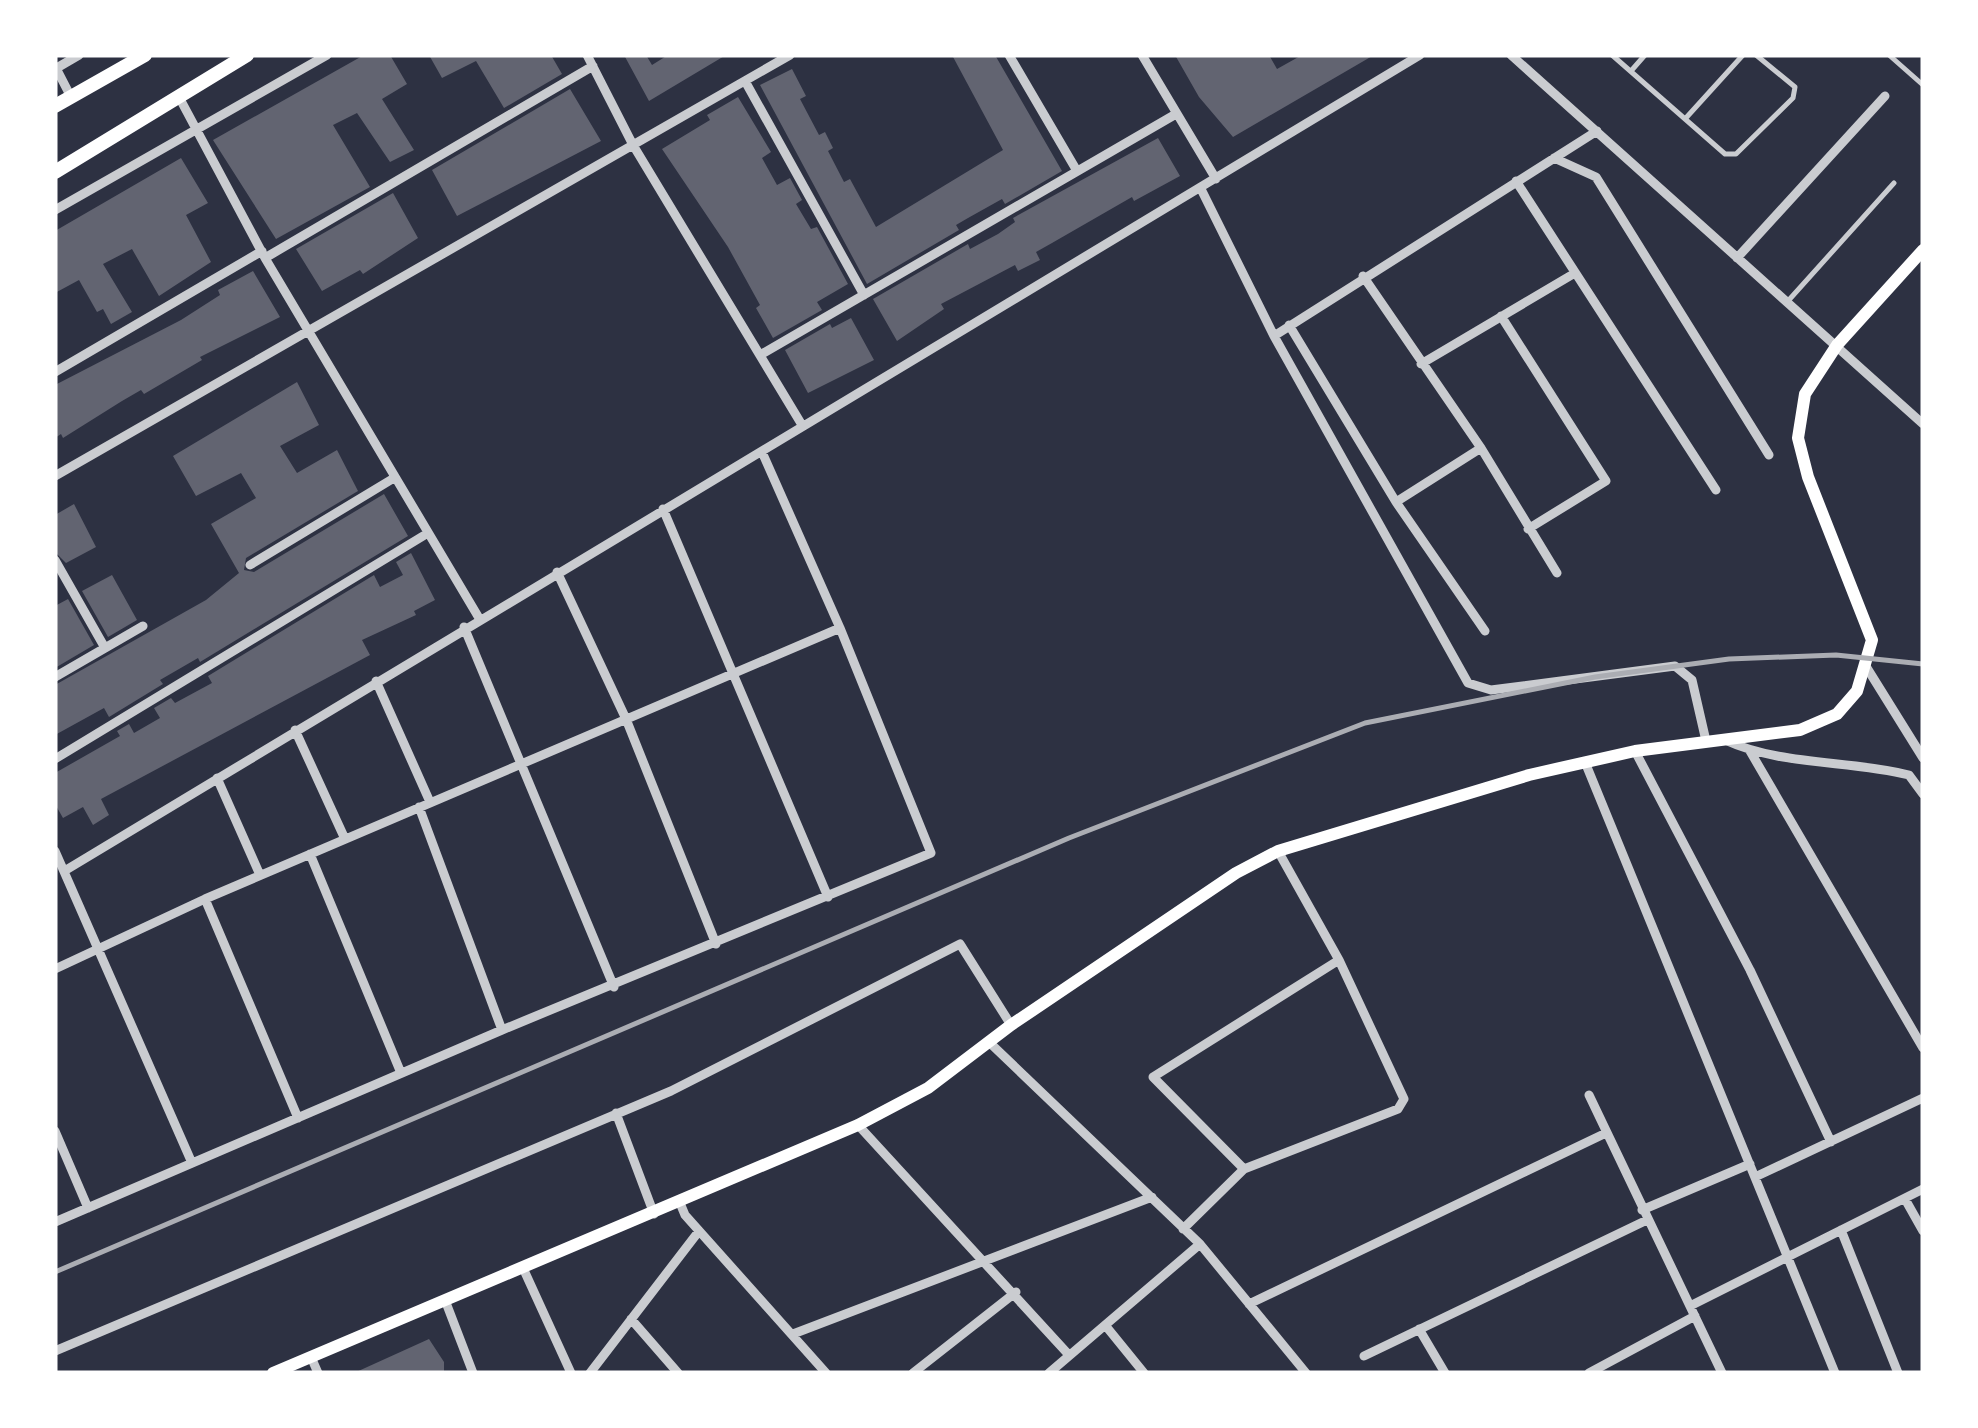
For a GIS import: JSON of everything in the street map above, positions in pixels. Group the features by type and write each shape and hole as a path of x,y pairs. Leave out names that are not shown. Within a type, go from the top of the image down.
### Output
{"main road":[{"path":"55,106 144,55"},
{"path":"55,172 247,55"},
{"path":"273,1373 858,1126 928,1088 991,1044 1011,1025 1236,873 1278,851 1440,800 1585,762 1635,751 1800,730 1837,714 1857,691 1867,668 1872,640 1808,477 1798,438 1805,394 1838,345 1923,250"}],"street":[{"path":"71,97 56,68 79,55"},
{"path":"55,210 326,55"},
{"path":"587,55 634,145 802,425"},
{"path":"55,476 790,55"},
{"path":"1010,55 1077,171"},
{"path":"1142,55 1216,179"},
{"path":"66,870 1420,55"},
{"path":"1511,55 1923,424"},
{"path":"55,372 593,66"},
{"path":"746,80 864,295"},
{"path":"1738,258 1884,96"},
{"path":"179,97 263,254 479,618"},
{"path":"760,356 1176,114"},
{"path":"1274,336 1597,131"},
{"path":"1554,158 1596,178 1769,455"},
{"path":"1516,181 1716,490"},
{"path":"1201,189 1274,336 1468,682 1490,690 1675,666 1692,680 1706,741"},
{"path":"1421,364 1576,273"},
{"path":"1363,276 1481,448 1556,573"},
{"path":"1501,316 1606,481 1528,529"},
{"path":"1289,325 1396,502 1485,631"},
{"path":"1396,502 1481,448"},
{"path":"55,1222 502,1030 614,987 930,853 840,628 762,452"},
{"path":"250,565 394,478"},
{"path":"662,509 828,897"},
{"path":"55,758 428,533"},
{"path":"55,560 105,648"},
{"path":"557,572 626,719 716,944"},
{"path":"55,677 143,626"},
{"path":"464,627 614,987"},
{"path":"55,969 260,875 840,628"},
{"path":"1867,668 1923,758"},
{"path":"376,681 430,802"},
{"path":"294,730 345,839"},
{"path":"1723,738 1750,751 1870,765 1909,774 1923,794"},
{"path":"1635,751 1750,970 1832,1142"},
{"path":"1750,751 1923,1048"},
{"path":"1585,762 1834,1373"},
{"path":"217,778 260,875"},
{"path":"419,808 502,1030"},
{"path":"55,851 192,1163"},
{"path":"1183,1230 1244,1169 1402,1104 1404,1099 1339,960 1278,851"},
{"path":"310,854 402,1073"},
{"path":"206,899 298,1118"},
{"path":"55,1351 616,1113 766,1045 960,944 1011,1025"},
{"path":"1244,1169 1153,1078 1339,960"},
{"path":"991,1044 1200,1244 1306,1373"},
{"path":"1589,1095 1722,1373"},
{"path":"1755,1177 1923,1098"},
{"path":"616,1113 654,1214"},
{"path":"858,1126 1016,1292 1069,1355"},
{"path":"55,1131 88,1208"},
{"path":"1249,1304 1606,1133"},
{"path":"1364,1356 1750,1164"},
{"path":"1589,1373 1789,1256 1923,1189"},
{"path":"793,1334 1152,1197"},
{"path":"1905,1199 1923,1231"},
{"path":"680,1203 700,1231 826,1373"},
{"path":"1842,1230 1898,1373"},
{"path":"590,1373 700,1231"},
{"path":"1048,1373 1200,1244"},
{"path":"523,1268 572,1373"},
{"path":"913,1373 1016,1292"},
{"path":"444,1300 473,1373"},
{"path":"631,1319 678,1373"},
{"path":"1105,1325 1144,1373"},
{"path":"1419,1329 1445,1373"},
{"path":"312,1357 318,1373"}],"lane":[{"path":"1612,55 1725,154 1736,154 1793,98 1795,87 1756,55"},
{"path":"1632,72 1646,55"},
{"path":"1685,119 1743,55"},
{"path":"1889,55 1923,85"},
{"path":"1788,301 1894,183"}],"building":[{"path":"364,55 390,55 407,84 382,99 414,150 390,162 357,113 333,125 370,187 276,239 213,140"},
{"path":"429,55 551,55 562,74 504,108 476,61 442,78"},
{"path":"624,55 646,55 652,65 668,55 726,55 649,101"},
{"path":"952,55 995,55 1062,171 1005,204 1002,199 968,218 956,225 959,230 867,284 760,85 792,69 806,96 800,99 819,135 825,132 833,148 828,151 844,182 850,179 876,227 1003,150"},
{"path":"1175,55 1269,55 1277,69 1302,55 1374,55 1233,137 1199,97"},
{"path":"570,89 601,141 457,216 432,170"},
{"path":"738,97 771,152 762,158 777,185 790,178 802,200 796,204 811,229 817,227 848,284 817,302 822,310 773,338 728,247 662,149 710,120 707,115"},
{"path":"1158,138 1180,176 1134,201 1132,197 1036,252 1040,260 1018,271 1015,265 941,304 944,309 897,341 873,299 968,244 970,249 998,234 1015,222 1013,218"},
{"path":"181,158 208,203 186,215 211,262 159,296 132,249 103,264 132,312 111,324 103,309 97,312 79,280 55,293 55,231"},
{"path":"393,193 418,238 363,274 360,270 322,291 296,249"},
{"path":"253,271 280,317 200,357 202,360 144,394 141,390 63,438 61,434 55,438 55,385 181,320 220,295 218,290"},
{"path":"851,318 874,360 808,393 785,350 830,324 832,328"},
{"path":"297,382 319,425 280,446 297,473 337,450 358,491 246,558 244,570 254,572 384,494 408,536 200,662 198,658 160,680 163,684 109,717 104,708 55,735 55,685 206,600 239,573 211,524 256,498 241,473 196,496 173,456"},
{"path":"74,504 96,547 66,563 55,552 55,515"},
{"path":"411,553 435,600 414,611 416,615 362,640 370,655 101,799 109,815 93,825 83,807 63,818 55,804 55,773 120,736 117,731 129,724 134,733 160,718 154,708 171,698 175,703 212,683 208,676 374,575 380,587 403,575 396,562"},
{"path":"112,575 137,620 108,637 82,591"},
{"path":"68,599 94,645 55,668 55,606"},
{"path":"429,1339 444,1362 444,1373 354,1373"}],"railway":[{"path":"55,1272 1069,838 1365,723 1595,677 1729,659 1836,655 1923,664"}]}
